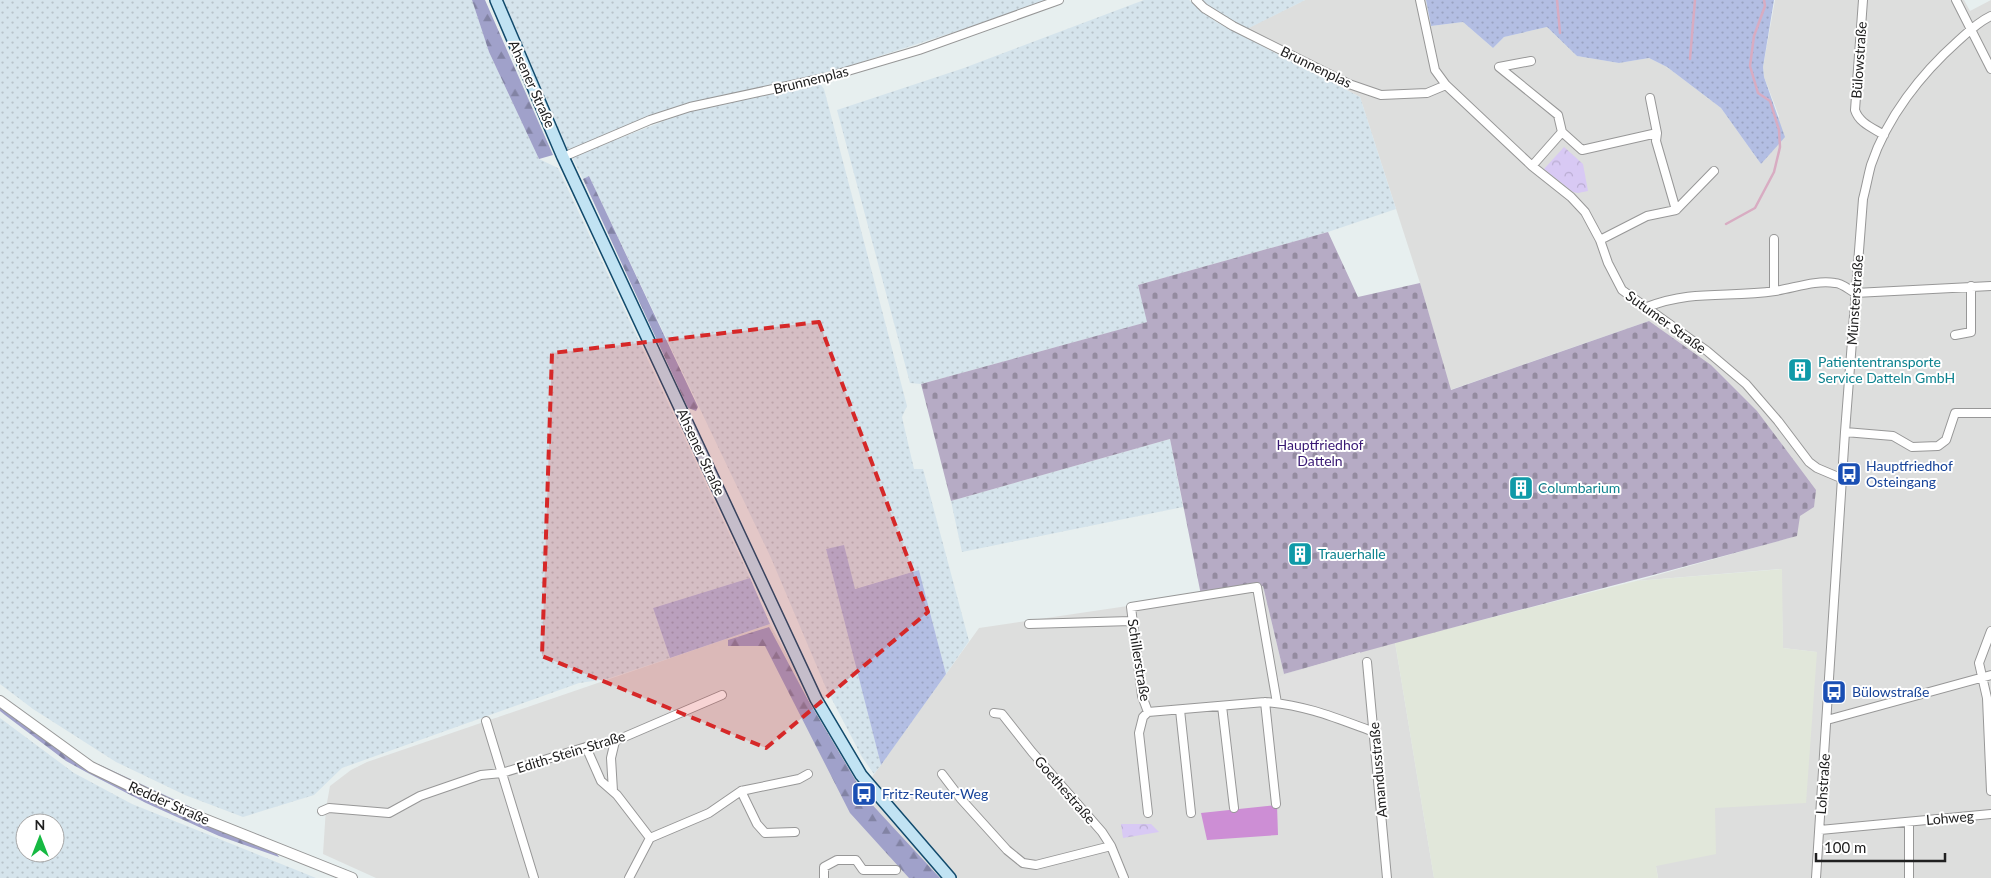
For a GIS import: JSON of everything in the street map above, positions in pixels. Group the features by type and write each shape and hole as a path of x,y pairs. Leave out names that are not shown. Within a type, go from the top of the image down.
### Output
{"main road":[{"name":"Ahsener Straße","path":"496,0 563,157 816,699 853,764 950,878"}],"street":[{"name":"Brunnenplas","path":"563,157 650,120 690,107 824,78 919,50 1059,0"},
{"name":"Brunnenplas","path":"1196,0 1204,8 1233,26 1349,84 1381,95 1427,94 1446,85"},
{"name":"Sutumer Straße","path":"1420,0 1435,70 1446,85 1532,166 1571,197 1585,212 1600,240 1608,263 1622,290 1707,351 1746,384 1778,421 1809,462 1817,468 1843,479"},
{"name":"Bülowstraße","path":"1863,0 1855,110 1864,123 1884,135"},
{"path":"1956,0 1991,69"},
{"name":"Münsterstraße","path":"1827,720 1845,432 1863,199 1871,165 1884,135 1917,84 1946,52 1971,29 1991,16"},
{"path":"1531,61 1499,67 1558,115 1562,132 1582,150 1658,133"},
{"path":"1650,98 1658,133 1656,141 1676,210"},
{"path":"1532,166 1562,132"},
{"path":"1600,240 1646,216 1676,210 1714,171"},
{"path":"1774,240 1774,291"},
{"path":"1647,307 1663,301 1693,295 1774,291 1805,284 1836,282 1855,293 1991,286"},
{"path":"1955,335 1971,332 1971,286"},
{"path":"1845,432 1893,436 1912,447 1938,446 1946,440 1955,413 1991,413"},
{"name":"Schillerstraße","path":"1148,712 1142,696 1131,621 1131,607 1257,587 1277,703"},
{"path":"1029,624 1131,621"},
{"path":"1991,631 1979,663 1987,698 1991,790"},
{"name":"Amandusstraße","path":"1367,662 1387,878"},
{"path":"1827,720 1991,675"},
{"name":"Edith-Stein-Straße","path":"322,811 329,808 389,813 420,796 481,775 502,773 586,747 615,741 722,695"},
{"name":"Redder Straße","path":"0,701 91,767 174,807 352,878"},
{"path":"1265,702 1276,804"},
{"name":"Schillerstraße","path":"1148,813 1139,733 1143,717 1148,712 1265,702 1277,703 1312,709 1374,732"},
{"path":"1222,706 1234,808"},
{"path":"1180,710 1191,813"},
{"name":"Goethestraße","path":"994,713 1002,714 1032,752 1102,832 1124,878"},
{"name":"Lohstraße","path":"1816,878 1827,720"},
{"name":"Edith-Stein-Straße","path":"486,721 532,866 534,878"},
{"path":"613,791 611,758 615,741"},
{"path":"586,747 602,781 613,791 650,838"},
{"path":"629,878 650,838 708,813 741,791 799,779 808,774"},
{"path":"942,774 961,799 1007,850 1023,863 1036,865 1110,846"},
{"path":"741,791 757,824 765,833 795,832"},
{"name":"Lohweg","path":"1820,830 1991,814"},
{"name":"Lohweg","path":"1909,822 1909,878"},
{"path":"824,878 824,867 837,860 856,860 863,870 896,870"}],"highlighted area":[{"path":"819,322 928,612 766,748 542,656 552,353"}],"shaded area":[{"path":"0,0 472,0 489,52 539,159 558,168 750,578 653,608 670,658 607,679 579,683 342,768 314,795 243,817 185,795 116,762 33,709 0,684"},
{"path":"503,0 1049,0 821,75 728,94 664,111 567,151"},
{"path":"1144,0 1189,0 1216,22 1360,97 1396,209 1328,232 1138,285 1148,322 921,384 910,383 837,110 964,68"},
{"path":"1202,0 1305,0 1247,29 1212,11"},
{"path":"1305,0 1426,0 1431,26 1463,22 1493,48 1504,37 1547,27 1577,56 1619,63 1649,58 1667,67 1721,108 1761,164 1779,116 1764,77 1763,67 1775,0 1964,0 1970,11 1991,0 1991,878 1658,878 1656,866 1715,808 1817,652 1783,648 1781,569 1636,581 1796,536 1649,321 1450,390 1420,283 1360,97 1238,33"},
{"path":"1426,0 1774,0 1763,67 1764,77 1785,137 1761,164 1721,108 1667,67 1649,58 1619,63 1577,56 1547,27 1504,37 1493,48 1463,22 1431,26"},
{"path":"816,83 824,89 907,406 902,417 914,469 923,469 969,641 946,674 919,570 854,589 844,546 826,549 881,765 874,774 862,757 826,688 771,558 589,176 583,179 572,157 692,110"},
{"path":"1170,439 1183,507 962,552 951,501"},
{"path":"844,545 855,589 919,570 946,674 881,765 826,549"},
{"path":"1782,569 1783,648 1817,652 1806,803 1715,808 1716,854 1656,866 1658,878 1434,878 1395,642 1636,581"},
{"path":"750,578 770,624 670,658 653,608"},
{"path":"1263,586 1284,674 1395,642 1434,878 376,878 323,854 326,808 330,786 351,770 367,762 770,624 862,791 979,628"},
{"path":"1360,652 1367,724 1312,705 1284,700 1276,691 1274,678"},
{"path":"0,718 74,773 132,804 316,878 0,878"},
{"path":"1277,805 1278,835 1207,840 1201,813"}],"green space":[{"path":"472,0 485,0 553,155 539,159 489,52"},
{"path":"1564,147 1583,164 1588,191 1573,192 1544,169"},
{"path":"589,176 698,407 696,411 688,408 583,179"},
{"name":"Hauptfriedhof Datteln","path":"1328,232 1358,297 1420,283 1451,390 1649,321 1711,365 1757,411 1816,490 1814,507 1800,516 1797,536 1284,674 1263,586 1201,595 1170,439 951,501 921,384 1147,322 1138,285"},
{"path":"769,627 808,700 866,798 940,878 909,878 850,813 765,646 728,646 728,640"},
{"path":"0,705 44,728 52,745 77,763 98,764 199,811 200,822 238,828 265,837 279,857 219,836 146,803 86,772 66,761 5,715 0,711"},
{"path":"1121,824 1151,824 1159,832 1123,838"}],"waterway":[{"path":"1557,0 1560,33"},
{"path":"1690,59 1695,0"},
{"path":"1726,224 1755,208 1774,172 1780,147 1779,130 1770,101 1758,93 1750,66 1754,36 1765,6 1764,0"}],"place":[{"name":"Patiententransporte Service Datteln GmbH","path":"1800,370"},
{"name":"Hauptfriedhof Osteingang","path":"1849,474"},
{"name":"Columbarium","path":"1521,488"},
{"name":"Trauerhalle","path":"1300,554"},
{"name":"Bülowstraße","path":"1834,692"},
{"name":"Fritz-Reuter-Weg","path":"864,794"}]}
